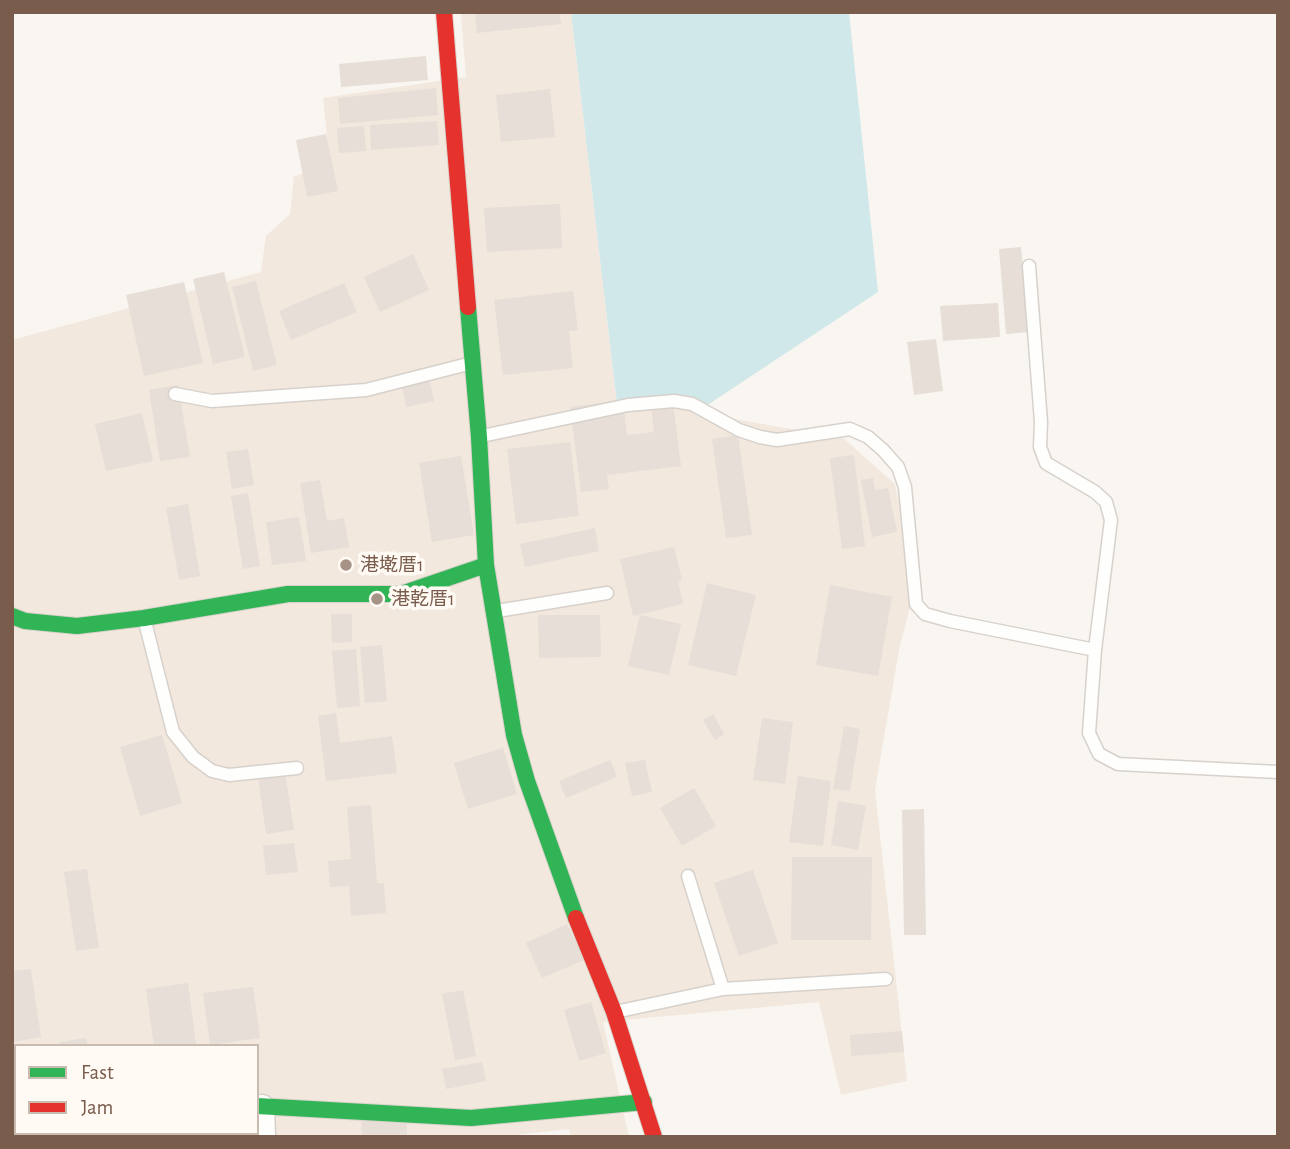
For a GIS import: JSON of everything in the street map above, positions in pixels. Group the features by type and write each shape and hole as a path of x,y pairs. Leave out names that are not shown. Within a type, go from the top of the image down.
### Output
{"street":[{"path":"444,12 486,565 514,736 565,889 614,1012 654,1137"},
{"path":"12,616 25,621 76,626 144,618 288,594 401,594 486,565"},
{"path":"263,1137 260,1107 471,1118 644,1102"}],"lane":[{"path":"1029,266 1041,422 1040,447 1046,463 1096,492 1106,502 1111,520 1095,650 1089,733 1099,754 1118,764 1278,772"},
{"path":"175,394 212,401 366,390 472,363"},
{"path":"478,437 628,405 674,401 692,404 739,430 760,438 777,440 850,429 868,437 898,467 905,487 916,604 925,614 1095,650"},
{"path":"493,612 607,593"},
{"path":"144,618 173,732 193,757 212,771 229,775 297,768"},
{"path":"688,876 723,989"},
{"path":"614,1012 723,989 886,979"}],"shaded area":[{"path":"461,12 571,12 617,404 684,402 734,419 843,438 895,484 916,584 899,650 875,790 907,1081 841,1095 819,1002 603,1022 629,1137 571,1137 569,1129 498,1137 262,1137 259,1130 259,1044 14,1044 12,1117 12,340 261,272 266,236 290,214 294,176 330,166 323,98 466,77"}],"water":[{"path":"571,12 849,12 878,292 703,408 617,404"}],"building":[{"path":"475,12 559,12 561,24 477,33"},
{"path":"426,56 428,80 341,87 339,64"},
{"path":"436,88 438,115 340,124 338,98"},
{"path":"550,89 555,137 501,142 496,95"},
{"path":"437,121 439,145 371,150 370,125"},
{"path":"364,126 366,151 339,153 337,128"},
{"path":"326,134 338,191 307,197 296,140"},
{"path":"560,204 562,248 487,252 484,208"},
{"path":"1021,247 1029,332 1006,334 999,249"},
{"path":"413,254 429,290 380,312 364,277"},
{"path":"224,272 245,357 213,364 193,279"},
{"path":"256,281 277,365 253,371 232,287"},
{"path":"184,282 203,363 144,376 126,295"},
{"path":"344,283 357,312 291,340 279,311"},
{"path":"573,291 578,330 569,331 573,368 503,375 494,300"},
{"path":"998,303 1000,337 943,341 940,306"},
{"path":"936,339 943,391 914,395 907,342"},
{"path":"427,368 434,401 406,407 400,374"},
{"path":"178,385 190,457 160,461 149,390"},
{"path":"672,394 681,466 607,475 609,489 581,492 570,407 623,400 627,435 654,432 650,396"},
{"path":"142,413 153,461 106,471 95,424"},
{"path":"738,435 752,535 726,538 712,439"},
{"path":"570,442 579,516 516,524 507,449"},
{"path":"248,449 254,485 232,489 226,452"},
{"path":"854,455 865,546 842,549 830,458"},
{"path":"461,456 474,535 432,542 419,463"},
{"path":"873,478 875,490 888,488 897,532 872,537 861,480"},
{"path":"320,480 327,521 344,518 349,547 311,553 300,483"},
{"path":"248,493 260,566 243,569 231,496"},
{"path":"188,504 200,576 179,580 166,508"},
{"path":"299,517 306,561 272,565 266,522"},
{"path":"595,528 599,551 525,567 520,544"},
{"path":"674,547 682,580 678,581 683,604 633,616 620,559"},
{"path":"707,583 756,595 736,676 688,665"},
{"path":"830,585 892,597 878,676 816,665"},
{"path":"331,614 352,614 352,642 332,643"},
{"path":"538,615 600,615 601,657 539,658"},
{"path":"640,615 681,624 669,675 628,666"},
{"path":"382,645 387,701 365,703 360,647"},
{"path":"356,649 360,706 337,708 332,651"},
{"path":"336,713 340,743 392,736 397,773 326,781 318,716"},
{"path":"713,714 724,734 715,740 703,720"},
{"path":"762,718 793,722 785,784 753,780"},
{"path":"844,726 860,729 850,791 833,789"},
{"path":"162,735 182,803 140,816 120,747"},
{"path":"503,748 517,794 468,809 454,763"},
{"path":"610,760 617,777 566,798 559,781"},
{"path":"645,760 652,792 632,796 625,763"},
{"path":"284,766 294,830 266,834 257,770"},
{"path":"798,776 831,781 823,846 789,842"},
{"path":"694,788 716,826 682,846 660,808"},
{"path":"838,801 866,806 858,850 831,845"},
{"path":"371,805 377,883 384,883 386,913 351,916 349,886 330,887 328,861 351,859 347,807"},
{"path":"924,809 926,935 904,935 902,810"},
{"path":"294,843 298,872 266,875 263,846"},
{"path":"792,857 872,857 871,940 791,940"},
{"path":"87,869 99,948 76,951 64,872"},
{"path":"753,870 778,943 739,956 714,883"},
{"path":"567,924 584,960 542,978 526,943"},
{"path":"31,969 41,1037 12,1042 12,971"},
{"path":"188,983 196,1044 154,1044 146,989"},
{"path":"253,987 260,1038 210,1044 203,993"},
{"path":"463,990 476,1056 455,1060 442,994"},
{"path":"591,1002 606,1053 579,1061 564,1010"},
{"path":"902,1031 904,1052 851,1056 850,1035"},
{"path":"86,1038 88,1044 60,1044"},
{"path":"482,1062 486,1081 446,1089 442,1069"},
{"path":"406,1114 407,1137 362,1137 361,1116"}],"traffic: fast":[{"path":"468,307 486,565 514,735 527,781 576,918"},
{"path":"12,616 25,621 77,626 144,618 288,594 401,594 486,565"},
{"path":"259,1106 471,1118 644,1102"}],"traffic: jam":[{"path":"444,12 468,307"},
{"path":"576,918 614,1012 654,1137"}],"place":[{"name":"港墘厝1","path":"346,565"},
{"name":"港乾厝1","path":"377,599"}]}
